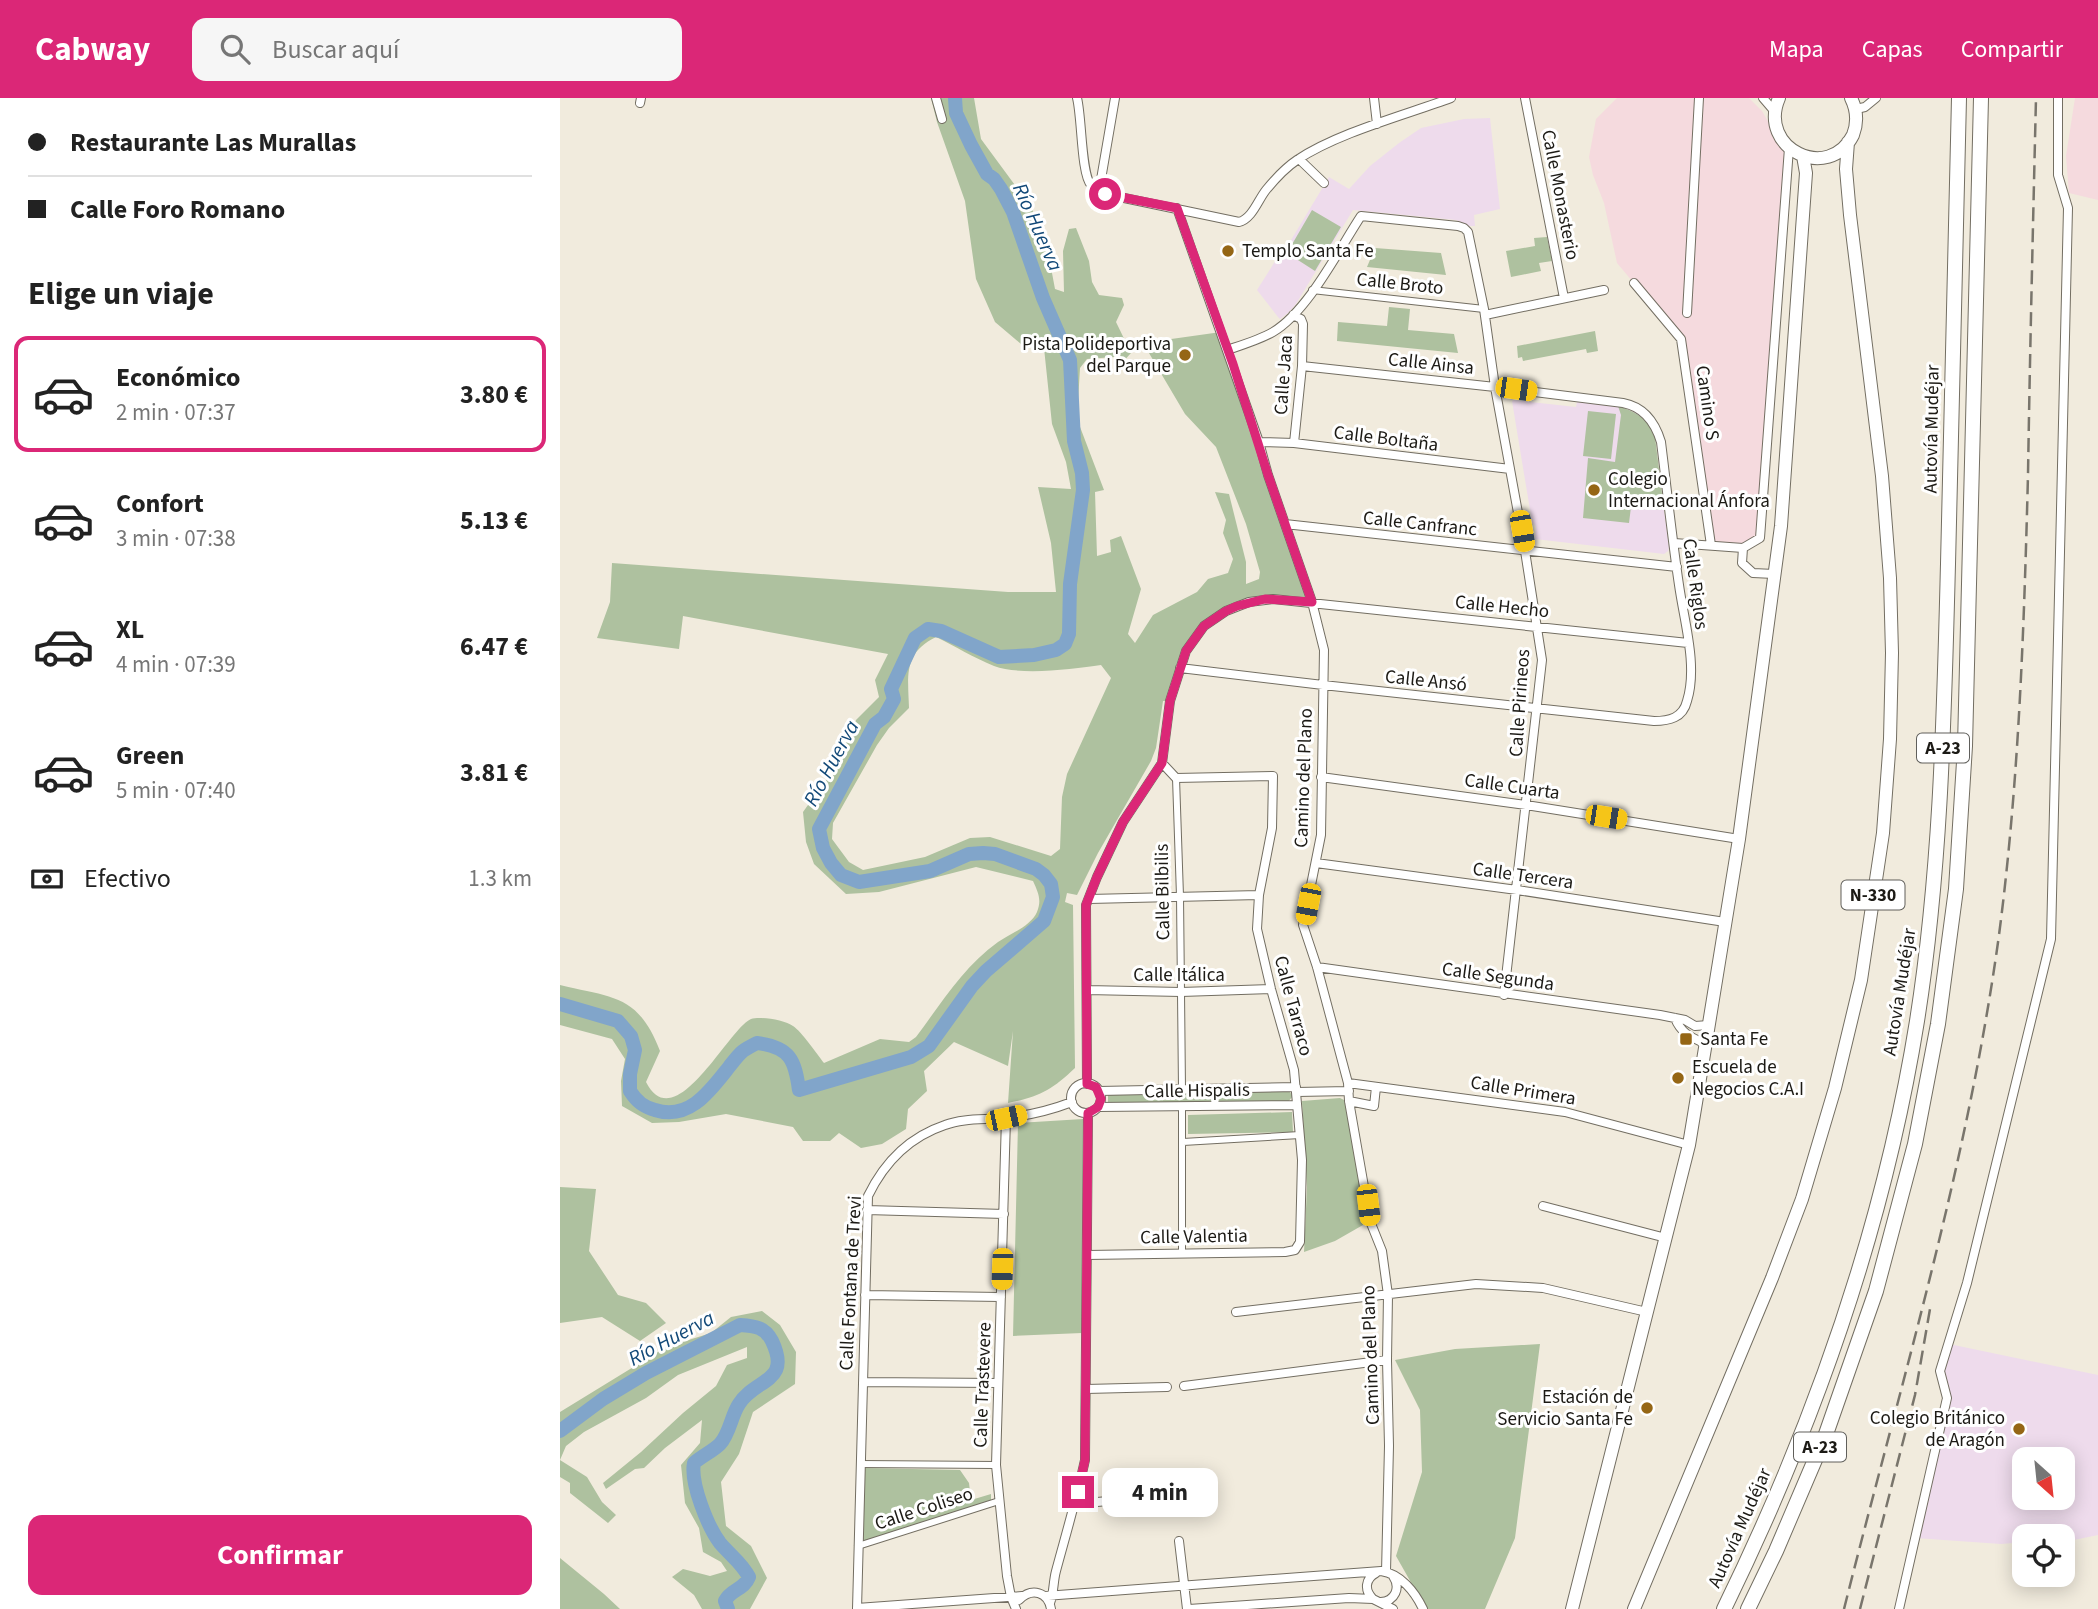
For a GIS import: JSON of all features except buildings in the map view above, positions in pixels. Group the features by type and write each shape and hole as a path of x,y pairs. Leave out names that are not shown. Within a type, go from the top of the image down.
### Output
{"highway":[{"path":"1779,98 1775,123 1779,135 1789,148 1803,156 1825,157 1838,152 1848,142"},
{"name":"Autovía Mudéjar","path":"1724,1609 1757,1542 1806,1425 1855,1287 1893,1142 1917,1022 1935,886 1944,744 1959,98"},
{"name":"Autovía Mudéjar","path":"1748,1609 1776,1552 1826,1434 1876,1291 1915,1144 1938,1024 1956,889 1965,746 1981,98"},
{"name":"N-330","path":"1634,1609 1772,1278 1802,1199 1835,1087 1861,980 1881,846 1890,739 1890,578 1882,476 1846,169 1848,142 1856,123 1854,104"},
{"path":"1572,1609 1689,1145 1739,839 1781,526 1806,173 1803,156"}],"street":[{"path":"936,98 942,119"},
{"path":"1077,98 1086,175 1090,185 1116,196 1231,220 1245,220 1265,191 1299,159 1338,139 1451,98"},
{"path":"1099,191 1115,98"},
{"path":"1374,98 1377,124"},
{"name":"Calle Monasterio","path":"1525,98 1564,298"},
{"path":"1687,313 1699,98"},
{"path":"1763,98 1775,112"},
{"path":"1854,104 1865,107 1876,98"},
{"path":"1899,1609 1947,1398 1940,1371 1967,1283 2051,939 2068,208 2058,175 2058,98"},
{"path":"1674,543 1743,548 1760,538 1789,148"},
{"path":"1299,159 1324,183"},
{"name":"Camino del Plano","path":"1177,208 1259,442 1312,602 1324,650 1321,835 1303,925 1349,1087 1349,1101 1370,1221 1381,1251 1388,1295 1390,1446 1385,1573"},
{"name":"Calle Jaca","path":"1227,350 1273,332 1293,315 1361,216"},
{"name":"Calle Pirineos","path":"1361,216 1464,228 1468,232 1484,312 1542,660 1504,995"},
{"name":"Camino S","path":"1634,283 1681,339 1711,545"},
{"name":"Calle Broto","path":"1312,290 1484,312"},
{"path":"1484,312 1604,290"},
{"name":"Calle Jaca","path":"1293,315 1301,319 1303,324 1302,366 1294,443"},
{"name":"Calle Ainsa","path":"1302,366 1623,403 1639,409"},
{"name":"Calle Riglos","path":"1639,409 1653,421 1661,442 1692,659 1687,702 1682,713 1670,721"},
{"name":"Calle Boltaña","path":"1259,442 1294,443 1510,469"},
{"name":"Calle Canfranc","path":"1285,524 1677,567"},
{"path":"1743,548 1742,563 1753,573 1774,575"},
{"name":"Calle Hecho","path":"1162,763 1170,701 1186,651 1204,626 1226,611 1249,602 1265,599 1312,602 1688,643"},
{"name":"Calle Ansó","path":"1180,668 1537,709 1670,721"},
{"path":"1087,1084 1086,905 1123,822 1162,763 1175,778"},
{"name":"Calle Tarraco","path":"1175,778 1273,776 1272,828 1259,895 1257,929 1294,1070 1302,1160 1299,1246"},
{"path":"1153,777 1175,778"},
{"name":"Calle Cuarta","path":"1321,777 1526,805 1739,839"},
{"name":"Calle Bilbilis","path":"1175,778 1180,896 1182,1089"},
{"name":"Calle Tercera","path":"1316,863 1725,922"},
{"path":"1089,899 1259,895"},
{"name":"Calle Segunda","path":"1317,967 1675,1018 1695,1026 1709,1025"},
{"name":"Calle Itálica","path":"1087,990 1181,992 1271,989"},
{"path":"1675,1018 1682,1031 1706,1044"},
{"path":"1082,1084 1091,1084 1099,1091 1101,1099 1098,1107 1088,1113 1076,1109 1071,1097 1075,1089 1082,1084"},
{"name":"Calle Primera","path":"1349,1087 1376,1087 1566,1112 1689,1145"},
{"name":"Calle Hispalis","path":"1099,1091 1296,1090 1349,1087"},
{"path":"1349,1101 1374,1106 1376,1087"},
{"name":"Calle Fontana de Trevi","path":"857,1609 868,1196 877,1177 894,1156 917,1137 946,1124 971,1119 1006,1118 1072,1102"},
{"name":"Calle Hispalis","path":"1098,1107 1297,1105"},
{"path":"1182,1107 1182,1253"},
{"path":"1048,1599 1085,1460 1088,1113"},
{"name":"Calle Trastevere","path":"1006,1118 996,1465 1010,1597 1016,1609"},
{"path":"1183,1142 1300,1135"},
{"path":"1543,1206 1666,1238"},
{"path":"867,1210 1004,1214"},
{"name":"Calle Valentia","path":"1087,1255 1286,1252 1299,1246"},
{"path":"1236,1312 1476,1284 1543,1288 1647,1312"},
{"path":"865,1295 1001,1297"},
{"path":"1184,1386 1387,1360"},
{"path":"863,1382 998,1383"},
{"path":"1086,1389 1167,1387"},
{"path":"860,1464 996,1465"},
{"path":"1075,1504 1130,1499"},
{"name":"Calle Coliseo","path":"858,1546 999,1501"},
{"path":"1179,1541 1188,1609 1296,1605 1349,1598 1386,1602 1394,1596 1397,1586 1385,1573"},
{"path":"1385,1573 1367,1582 1367,1591 1393,1609"},
{"path":"857,1609 1022,1596 1030,1592 1048,1599 1184,1584 1385,1573 1412,1590 1423,1609"},
{"path":"1048,1599 1055,1576"},
{"path":"1016,1609 1022,1596"}],"shaded area":[{"path":"1617,98 1749,98 1762,111 1790,160 1763,539 1755,545 1707,541 1680,338 1617,263 1604,203 1589,157 1596,119"},
{"path":"2075,98 2098,98 2098,200 2069,193 2066,156"},
{"path":"1490,118 1500,209 1474,215 1475,226 1456,220 1353,210 1296,304 1280,319 1278,317 1257,290 1279,255 1282,255 1329,177 1349,189 1370,166 1421,128 1464,119"},
{"name":"Colegio Internacional Ánfora","path":"1512,401 1576,407 1577,402 1618,406 1639,414 1664,510 1668,551 1664,554 1535,539 1536,527 1532,522"},
{"name":"Colegio Británico de Aragón","path":"1949,1344 2098,1375 2098,1535 2075,1540 2075,1524 2012,1524 2012,1543 1915,1538 1947,1398 1940,1371"}],"green space":[{"path":"931,98 974,98 981,139 1031,207 1046,241 1055,289 1064,292 1063,251 1069,229 1076,228 1089,261 1092,282 1099,295 1122,298 1124,305 1116,322 1131,353 1121,364 1115,357 1087,359 1080,368 1077,419 1104,490 1095,492 1097,556 1111,552 1110,540 1121,536 1141,589 1128,634 1135,643 1153,615 1197,592 1208,579 1228,573 1233,559 1223,533 1226,520 1215,492 1229,494 1246,562 1246,584 1259,579 1260,572 1246,524 1216,447 1185,414 1146,348 1150,342 1221,332 1312,602 1298,600 1237,606 1193,639 1170,701 1163,701 1156,748 1151,761 1077,895 1067,893 1065,902 1073,905 1075,1068 1059,1082 1045,1092 1008,1103 1013,1031 1008,1066 954,1042 924,1071 927,1091 908,1109 906,1129 882,1144 861,1148 839,1133 830,1141 803,1141 793,1127 726,1114 679,1122 652,1123 622,1106 621,1081 625,1059 612,1039 560,1025 560,985 622,1002 643,1018 660,1051 646,1082 658,1096 671,1098 686,1090 701,1076 741,1027 751,1019 772,1019 793,1026 824,1063 880,1039 909,1042 916,1037 974,962 1030,921 1038,908 1039,896 1033,881 976,867 879,892 846,894 814,864 806,842 803,812 836,766 856,720 879,697 875,680 888,654 683,616 679,649 597,638 610,602 612,563 1008,592 1056,592 1051,543 1038,487 1071,489 1066,462 1052,424 1044,348 1021,344 995,322 976,279 965,201","holes":["936,637 987,663 1005,669 1047,671 1101,665 1111,678 1067,774 1062,797 1060,849 1051,856 990,837 970,838 925,857 863,870 849,862 832,839 833,823 877,745 909,708 908,676 913,658 925,643"]},
{"path":"1312,210 1341,227 1315,271 1287,253"},
{"path":"1547,237 1552,261 1539,263 1541,271 1511,277 1506,251 1535,246 1534,238"},
{"path":"1375,248 1441,253 1446,275 1367,267"},
{"path":"1389,307 1410,309 1408,330 1454,334 1458,353 1337,341 1338,322 1387,326"},
{"path":"1595,331 1598,351 1587,353 1586,349 1523,361 1522,357 1518,358 1517,346"},
{"path":"1618,406 1641,417 1652,430 1664,510 1631,507 1629,523 1583,518 1588,458 1615,462 1621,415"},
{"path":"1588,411 1616,414 1611,459 1583,456"},
{"path":"1288,1090 1293,1096 1287,1103 1111,1105 1108,1102 1108,1094"},
{"path":"1340,1098 1348,1102 1370,1221 1335,1241 1304,1252 1307,1187 1302,1101"},
{"path":"1292,1112 1293,1132 1188,1134 1188,1115"},
{"path":"1083,1119 1082,1333 1013,1336 1018,1123"},
{"path":"560,1187 596,1189 589,1251 618,1295 646,1303 666,1323 640,1341 602,1317 560,1323"},
{"path":"762,1311 780,1325 796,1352 795,1384 753,1412 739,1454 721,1482 726,1526 751,1546 767,1578 750,1609 702,1609 694,1595 672,1577 683,1569 710,1576 727,1571 721,1562 703,1552 699,1528 685,1503 681,1465 700,1443 702,1420 644,1468 635,1469 606,1489 603,1483 716,1386 727,1365 747,1358 747,1347 678,1375 646,1398 584,1432 566,1446 560,1460 560,1412 666,1347 711,1333 731,1317"},
{"path":"1540,1344 1515,1538 1485,1609 1426,1609 1396,1556 1422,1472 1420,1410 1395,1360 1455,1349"},
{"path":"560,1460 587,1477 602,1502 616,1515 608,1523 570,1493 570,1483 560,1477"},
{"path":"865,1468 960,1470 969,1483 971,1500 991,1494 991,1503 863,1543"},
{"path":"560,1558 604,1594 620,1609 560,1609"}],"waterway":[{"name":"Río Huerva","path":"560,1004 618,1021 631,1036 635,1050 630,1091 647,1107 667,1112 678,1111 698,1102 741,1053 757,1043 777,1048 789,1057 799,1090 911,1057 929,1046 986,971 1044,921 1053,897 1051,884 1036,869 995,854 969,854 930,871 859,882 841,875 831,863 823,848 819,829 875,724 884,717 894,699 891,689 915,638 928,629 941,631 999,657 1034,655 1056,650 1065,644 1069,634 1070,584 1083,490 1074,441 1070,360 1043,298 1013,212 971,145 956,113 955,98"},
{"name":"Río Huerva","path":"560,1431 603,1399 646,1373 740,1325 755,1327 766,1333 777,1355 775,1373 739,1404 720,1444 694,1463 697,1493 710,1527 749,1577 744,1585 725,1601 728,1609"}],"railway":[{"path":"1844,1609 1951,1190 1970,1105 1999,935 2016,763 2022,648 2036,98"},
{"path":"1860,1609 1915,1395 1930,1309"}],"place":[{"name":"Templo Santa Fe","path":"1228,251"},
{"name":"Pista Polideportiva del Parque","path":"1185,355"},
{"name":"Colegio Internacional Ánfora","path":"1594,490"},
{"name":"Santa Fe","path":"1686,1039"},
{"name":"Escuela de Negocios C.A.I","path":"1678,1078"},
{"name":"Estación de Servicio Santa Fe","path":"1647,1408"},
{"name":"Colegio Británico de Aragón","path":"2019,1429"}],"route":[{"path":"1078,1492 1085,1460 1088,1113 1098,1107 1101,1099 1096,1087 1087,1084 1086,905 1123,822 1162,763 1170,701 1177,675 1193,639 1213,619 1249,602 1265,599 1312,602 1233,364 1177,208 1105,194"}]}
